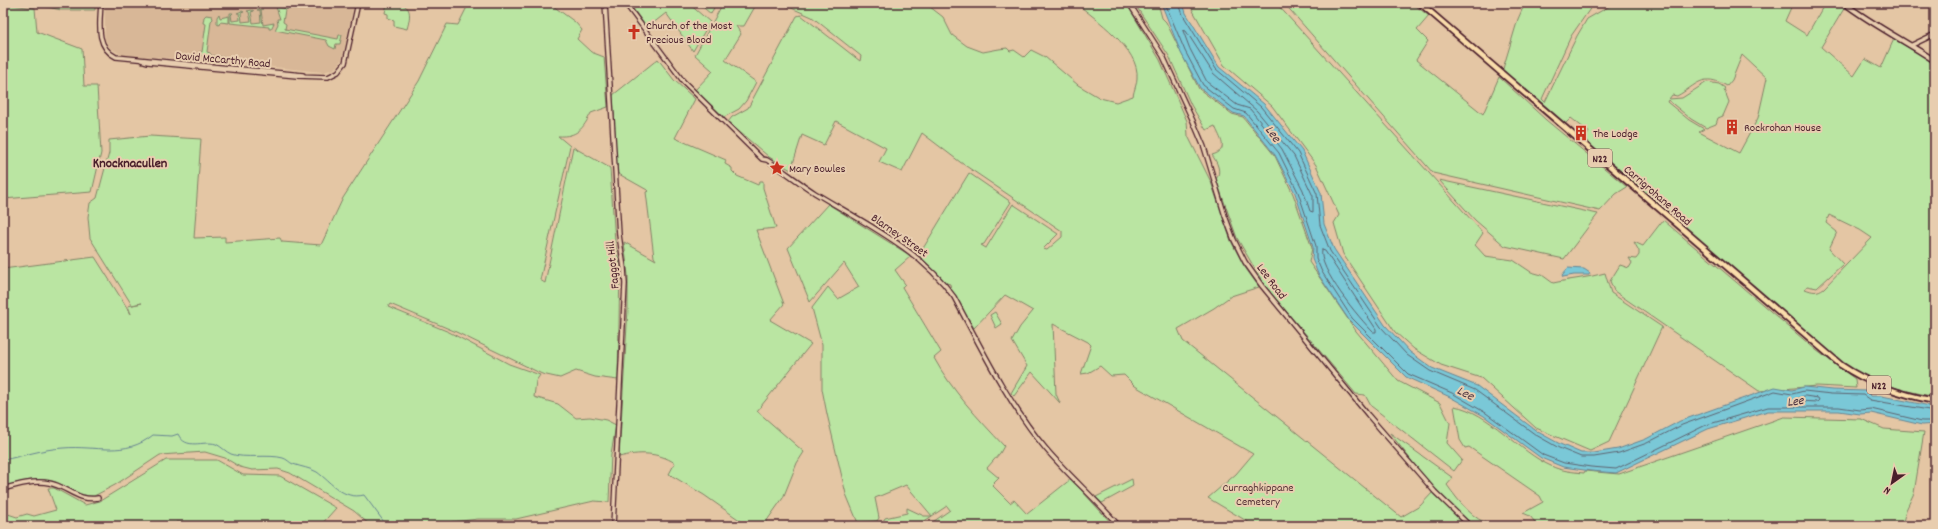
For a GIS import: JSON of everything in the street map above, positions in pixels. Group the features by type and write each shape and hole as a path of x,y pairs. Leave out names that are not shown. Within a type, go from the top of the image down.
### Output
{"highway":[{"name":"Carrigrohane Road","path":"1420,3 1828,355 1853,373 1873,383 1906,394 1935,401"}],"main road":[{"path":"1844,3 1869,22 1912,45 1935,61"}],"street":[{"name":"David McCarthy Road","path":"101,3 100,36 104,47 116,57 148,62 245,72 328,77 342,68 346,60 358,3"},
{"name":"Faggot Hill","path":"605,3 619,236 625,284 613,526"},
{"name":"Blarney Street","path":"625,3 683,82 762,160 767,160 813,192 909,252 945,285 954,297 1001,383 1030,428 1046,449 1119,526"},
{"name":"Lee Road","path":"1129,3 1164,56 1204,147 1225,216 1234,240 1245,262 1262,286 1365,411 1435,492 1470,526"},
{"path":"1912,45 1935,34"},
{"path":"3,489 22,485 48,483 84,498 98,498"}],"shaded area":[{"path":"105,3 354,3 342,59 334,69 323,72 215,61 122,55 109,47 105,38"}],"green space":[{"path":"30,3 95,3 95,10 61,10"},
{"path":"387,3 400,4 408,8 410,16 407,29 394,26 394,20 388,18 388,14 385,13"},
{"path":"469,3 549,3 575,22 582,30 577,39 591,52 604,57 608,107 591,113 579,131 570,135 558,136 570,146 540,280 545,283 573,147 610,168 615,242 620,265 618,380 595,377 576,371 560,378 542,374 454,331 390,304 388,307 449,332 509,364 540,375 536,381 534,397 558,404 576,418 590,417 606,420 616,425 611,454 609,502 594,501 516,519 478,519 452,522 453,526 371,526 354,511 290,473 278,469 252,470 240,467 225,458 205,452 160,455 115,485 94,496 84,495 49,480 29,480 3,487 3,269 95,257 131,314 128,306 142,303 132,305 90,238 88,217 90,203 97,198 109,153 109,140 150,136 201,139 194,238 225,237 225,242 280,238 282,242 321,245 343,198 419,81 447,24 458,25"},
{"path":"629,3 688,3 710,22 693,51 666,13 647,28"},
{"path":"698,3 716,3 711,14"},
{"path":"723,3 757,3 744,26 736,26 741,34 725,60 756,82 746,101 739,109 724,117 695,90 713,71 695,55"},
{"name":"Curraghkippane Cemetery","path":"780,3 925,3 943,17 952,35 967,46 983,52 1007,48 1010,51 1014,50 1024,57 1031,50 1045,57 1078,85 1100,98 1116,102 1133,96 1137,80 1136,67 1131,56 1115,36 1076,3 1126,3 1160,60 1187,121 1188,136 1211,182 1231,241 1244,266 1259,287 1231,296 1214,308 1178,329 1183,341 1401,517 1420,506 1433,492 1467,526 1419,526 1414,524 1411,526 1255,526 1208,498 1236,474 1253,454 1135,386 1124,375 1111,376 1100,366 1088,373 1081,374 1091,345 1053,324 1056,394 1060,403 1032,372 1014,396 1011,393 1027,366 1012,341 1020,327 1033,311 1005,295 974,328 951,290 950,284 946,283 919,255 969,173 1011,202 984,244 981,245 986,248 1013,204 1058,234 1043,249 1047,250 1062,237 1062,231 960,162 922,133 902,172 879,162 886,148 836,121 824,145 802,135 791,170 769,157 728,122 732,117 748,108 797,16 801,15 860,61 861,56 812,17"},
{"path":"1134,3 1158,3 1162,18 1166,22 1199,89 1232,114 1243,117 1275,156 1293,194 1312,248 1309,262 1356,331 1398,381 1440,403 1450,423 1447,443 1462,460 1454,471 1371,406 1365,395 1356,394 1265,286 1237,238 1216,179 1219,170 1212,155 1221,150 1222,144 1215,126 1206,130 1191,105 1169,56"},
{"path":"1191,3 1276,3 1483,233 1475,245 1485,256 1513,260 1531,272 1542,275 1553,283 1605,273 1611,293 1662,327 1609,442 1590,451 1536,428 1481,378 1441,365 1414,349 1395,332 1343,254 1334,223 1339,215 1316,165 1272,106 1224,65 1192,9"},
{"path":"1284,3 1412,3 1429,16 1417,30 1428,41 1416,60 1483,114 1499,77 1546,120 1627,187 1616,194 1600,211 1433,173"},
{"path":"1525,3 1594,3 1571,36 1542,99 1545,102 1577,36 1587,19 1615,3 1793,3 1785,21 1807,35 1825,3 1839,3 1845,7 1821,47 1854,76 1865,59 1881,68 1894,39 1935,63 1935,397 1899,389 1859,373 1833,356 1583,141 1589,132 1571,118 1565,124 1502,72 1518,19","holes":["1742,55 1767,78 1758,118 1739,153 1699,132 1704,129 1689,120 1667,102 1668,100 1691,119 1706,128 1716,124 1718,118 1723,116 1729,102 1724,89 1725,88 1719,84 1707,82 1682,98 1669,99 1672,95 1677,96 1695,84 1705,80 1711,80 1727,86 1732,80","1829,215 1860,230 1872,238 1822,290 1815,292 1810,291 1805,289 1807,286 1817,288 1843,264 1829,249 1837,232 1826,223"]},
{"path":"3,4 35,8 37,32 82,49 84,86 97,86 101,153 92,192 3,199"},
{"path":"276,7 288,9 285,10 283,22 286,24 285,29 338,39 339,35 342,35 340,44 336,44 335,49 329,46 326,40 275,30 278,24 277,19 280,19"},
{"path":"263,9 261,10 263,25 274,23 271,29 269,29 269,27 230,23 230,13 233,13 231,15 232,21 240,20 239,13 237,13 242,11 244,12 241,13 242,22 251,21 249,12 247,11 252,10 254,11 251,12 253,23 261,22 260,10 257,10"},
{"path":"219,14 220,18 229,16 229,23 220,22 219,25 217,24 217,17"},
{"path":"206,15 212,16 213,19 211,21 207,52 210,53 210,55 227,58 198,55 199,52 202,52 206,24 203,23"},
{"path":"658,59 674,80 695,99 675,138 726,160 725,164 732,168 732,171 737,176 758,185 760,181 763,181 763,188 776,228 756,230 784,304 770,320 811,344 757,411 804,452 797,463 783,498 763,526 748,526 704,495 669,474 675,463 669,459 648,454 634,454 619,457 628,309 628,275 624,242 656,260 654,257 646,192 649,191 617,173 613,95"},
{"path":"1439,180 1598,214 1564,259 1505,246 1475,220"},
{"path":"828,204 911,256 895,270 905,284 902,287 941,352 934,358 957,393 1004,446 987,468 999,478 992,485 1010,503 1014,500 1027,514 1071,479 1114,526 927,526 950,510 947,506 932,516 906,485 875,498 879,518 877,521 858,523 846,494 827,414 822,389 822,345 812,308 828,287 838,299 859,287 844,263 810,302 788,248"},
{"path":"1663,220 1816,350 1855,379 1856,388 1817,386 1759,391 1614,291 1610,281 1620,265 1629,268 1632,263 1629,258 1636,259 1639,255 1639,251 1634,242 1643,246"},
{"path":"995,312 1002,324 996,328 990,315"},
{"path":"1454,406 1467,410 1492,424 1539,460 1555,468 1584,473 1585,471 1619,474 1784,417 1861,419 1884,429 1924,432 1914,493 1906,510 1902,526 1538,526 1530,516 1523,513 1543,502 1540,496 1469,447 1465,448 1460,440"},
{"path":"1390,433 1453,478 1447,485 1467,510 1479,519 1493,526 1474,526 1435,491"},
{"path":"166,460 217,460 243,475 280,476 336,508 320,526 215,526 177,522 175,526 3,526 3,518 8,514 17,517 27,514 34,516 56,510 48,488 54,488 85,505 100,501"},
{"path":"1132,479 1133,486 1102,503 1096,497"},
{"path":"907,508 924,516 932,516 917,526 869,526 882,523 885,518 907,513"}],"water":[{"name":"Lee","path":"1161,3 1183,3 1186,13 1219,67 1264,104 1302,151 1321,193 1324,224 1334,249 1385,325 1410,352 1432,368 1477,386 1538,432 1560,444 1581,453 1594,453 1618,449 1646,439 1680,421 1775,387 1792,390 1804,387 1832,390 1867,391 1871,396 1882,396 1935,407 1935,424 1922,425 1871,413 1860,414 1839,411 1768,411 1708,429 1616,473 1563,467 1541,458 1484,416 1450,397 1406,377 1349,320 1318,274 1312,259 1313,247 1295,193 1275,155 1244,116 1233,113 1200,88 1181,53"},
{"path":"1568,268 1584,269 1590,273 1589,275 1563,277 1562,275"}],"waterway":[{"path":"3,460 40,451 56,449 121,448 142,442 153,435 172,436 178,434 181,439 190,444 211,443 216,444 229,453 236,455 271,456 283,458 293,464 317,472 338,490 344,493 357,496 364,495 387,526"}],"place":[{"name":"Church of the Most Precious Blood","path":"634,32"},
{"name":"Rockrohan House","path":"1732,127"},
{"name":"The Lodge","path":"1581,133"},
{"name":"Mary Bowles","path":"777,168"}],"district":[{"name":"Knocknacullen","path":"130,162"}]}
